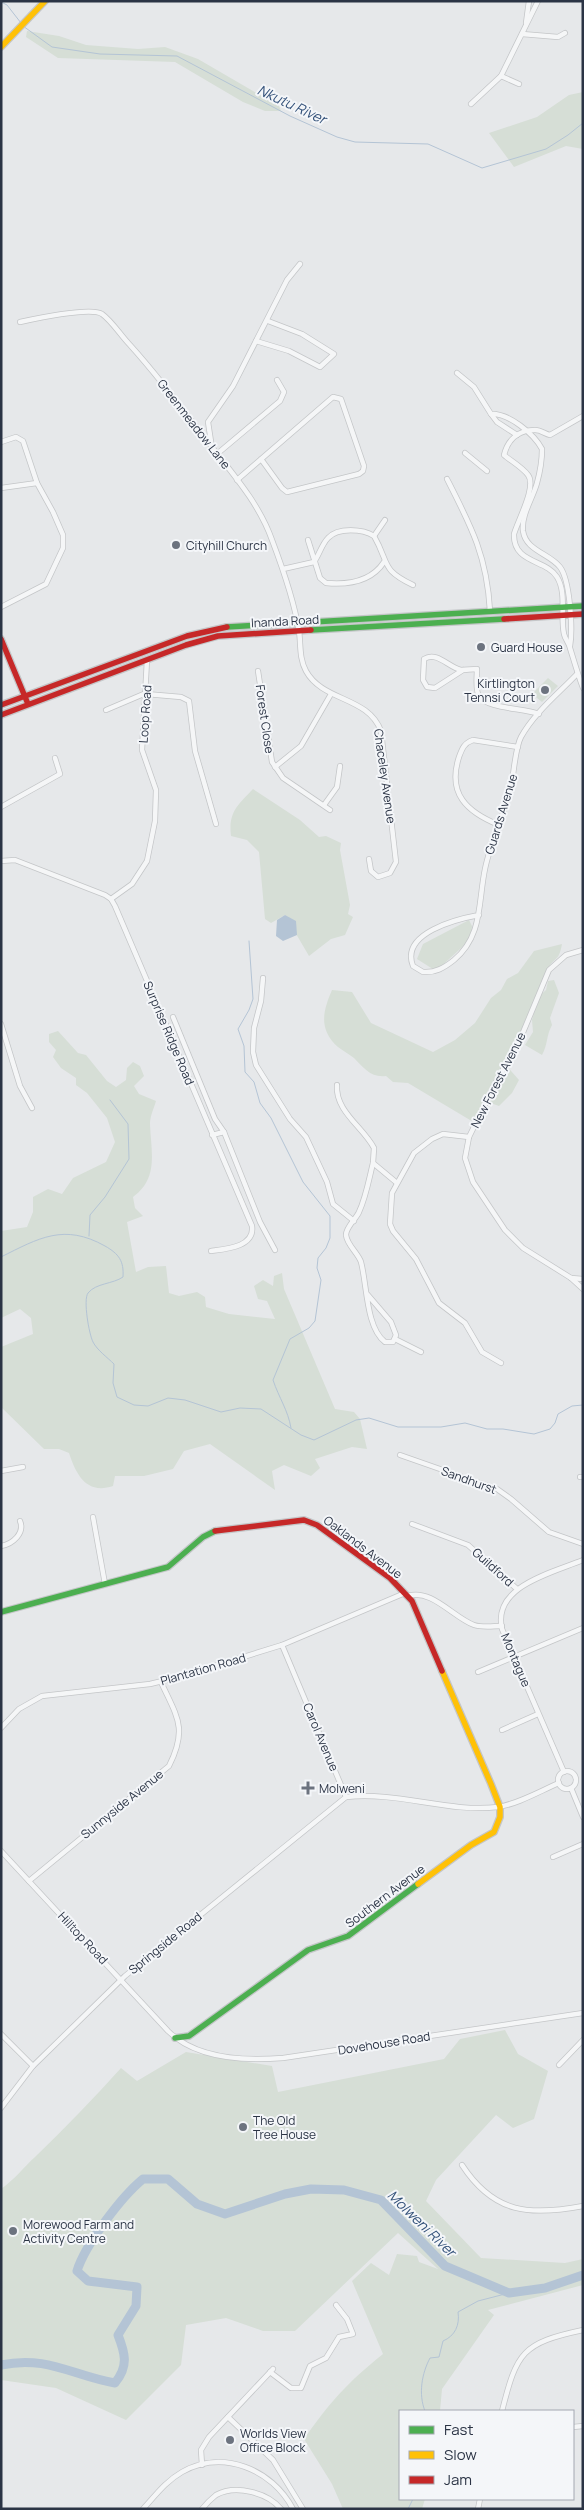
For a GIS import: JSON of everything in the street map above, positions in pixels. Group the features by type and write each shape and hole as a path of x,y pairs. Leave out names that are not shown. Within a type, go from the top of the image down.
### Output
{"street":[{"path":"1,47 45,1"},
{"path":"471,104 486,93 501,76 526,27 537,2 529,2 526,27"},
{"path":"522,34 558,37 565,33"},
{"path":"501,76 519,84"},
{"path":"212,448 208,422 233,386 288,280 300,264"},
{"name":"Greenmeadow Lane","path":"20,322 90,312 102,314 152,370 237,480 267,525 283,569 296,622"},
{"path":"256,341 289,351 320,366 334,354 302,334 268,321"},
{"path":"457,373 474,386 497,422 517,435"},
{"path":"217,454 283,398 283,389 278,380"},
{"path":"237,480 261,459 333,397 337,396 341,399 364,466 363,471 359,474 287,492 261,459"},
{"path":"491,414 503,416 526,431 534,437 542,449 538,482 523,522 523,530 525,538 532,547 560,567 564,575 566,607 563,615 564,634 583,688"},
{"path":"570,647 572,632 571,615 566,607 558,577 552,571 529,561 520,552 514,541 514,534 530,491 531,482 528,476 504,454 510,440 517,435 526,431 536,430 550,435 583,416"},
{"path":"1,442 16,437 23,440 37,483 60,525 63,535 63,548 45,585 1,607"},
{"path":"465,453 487,471"},
{"path":"447,479 482,556 490,611"},
{"path":"1,488 37,483"},
{"path":"374,536 385,520"},
{"path":"283,569 314,562 327,539 333,534 361,530 374,536 384,562 394,575 413,584"},
{"path":"308,540 322,582 338,584 365,579 376,572 384,562"},
{"name":"Inanda Road","path":"1,705 24,695 206,631 238,626 296,622 583,606"},
{"name":"Inanda Road","path":"1,715 186,644 218,636 583,614"},
{"name":"Chaceley Avenue","path":"296,622 299,630 300,657 316,684 331,694 353,703 369,713 379,725 382,736 396,862 390,873 378,877 373,874 369,859"},
{"path":"1,639 28,704"},
{"path":"462,670 435,688 427,687 423,680 424,662 427,657 435,657 462,670 477,669 477,693 481,699 496,706 522,709 539,714"},
{"name":"Loop Road","path":"112,899 132,884 147,861 155,821 156,790 142,750 146,694 146,660"},
{"path":"86,674 104,671 106,675"},
{"name":"Forest Close","path":"258,671 271,760 275,767"},
{"name":"Guards Avenue","path":"479,915 449,922 426,934 414,946 411,956 414,966 420,972 426,973 444,967 468,944 479,915 484,870 513,780 518,747 522,736 539,714 577,674"},
{"path":"106,710 146,694 181,697 188,701 194,748 216,824"},
{"path":"330,810 285,780 275,767 301,746 331,694"},
{"path":"499,824 474,813 465,804 456,783 458,762 463,747 473,740 518,747"},
{"path":"1,807 60,774 54,758"},
{"path":"324,805 336,787 340,766"},
{"path":"1,861 12,859 112,899"},
{"name":"Surprise Ridge Road","path":"112,899 252,1231 246,1242 232,1248 211,1251"},
{"name":"New Forest Avenue","path":"583,950 566,955 549,970 519,1042 497,1080 469,1137 465,1154 468,1170 499,1223 523,1248 571,1278 583,1289"},
{"path":"263,978 261,1001 254,1028 253,1052 256,1065 290,1119 306,1137 327,1182 333,1204 354,1221"},
{"path":"173,1017 215,1118 224,1132 260,1222 275,1250"},
{"path":"1,1024 20,1086 32,1108"},
{"path":"337,1085 338,1098 374,1148 373,1163 363,1201 354,1221 347,1230 346,1237 360,1260 377,1335 387,1343 395,1339"},
{"path":"212,1135 224,1132"},
{"path":"469,1137 450,1134 432,1139 413,1155 397,1183 390,1202 392,1228 414,1256 439,1303 465,1323 482,1352 501,1363"},
{"path":"373,1163 397,1183"},
{"name":"New Forest Avenue","path":"571,1278 583,1279"},
{"path":"367,1294 390,1322 396,1333 395,1339"},
{"path":"395,1339 422,1352"},
{"name":"Sandhurst","path":"400,1455 497,1489 549,1532 583,1544"},
{"path":"1,1471 23,1467"},
{"path":"93,1517 105,1584"},
{"name":"Oaklands Avenue","path":"1,1612 168,1567 203,1537 218,1530 304,1520 317,1524 390,1578 407,1594 431,1642 500,1807"},
{"path":"1,1546 14,1541 19,1535 22,1528 20,1521"},
{"name":"Guildford","path":"412,1524 468,1545 517,1589"},
{"name":"Montague","path":"564,1772 514,1657 502,1626 501,1612 505,1602 517,1589 583,1560"},
{"path":"407,1594 425,1596 478,1626 502,1626"},
{"name":"Plantation Road","path":"1,1728 19,1709 42,1696 161,1682 282,1646 407,1594"},
{"path":"478,1672 583,1628"},
{"name":"Carol Avenue","path":"282,1646 346,1797"},
{"name":"Sunnyside Avenue","path":"29,1881 169,1766 177,1747 180,1728 161,1682"},
{"path":"502,1730 538,1714"},
{"path":"564,1772 572,1773 575,1777 575,1783 571,1788 563,1788 559,1783 559,1776 564,1772"},
{"path":"346,1797 381,1798 483,1808 500,1807 559,1783"},
{"path":"571,1788 583,1816"},
{"name":"Springside Road","path":"1,2108 33,2066 121,1980 346,1797"},
{"name":"Southern Avenue","path":"175,2038 189,2036 308,1950 348,1936 471,1845 491,1835 498,1826 500,1807"},
{"path":"553,1857 583,1844"},
{"name":"Hilltop Road","path":"1,1851 175,2038 187,2045"},
{"name":"Dovehouse Road","path":"187,2045 235,2057 283,2058 583,2013"},
{"path":"1,2034 33,2066"},
{"path":"187,2045 189,2036"},
{"path":"559,2065 583,2040"},
{"path":"462,2165 484,2192 510,2207 525,2211 545,2212 583,2206"},
{"path":"202,2465 202,2447 272,2371 291,2388 301,2388 310,2366 326,2358 339,2338 353,2334 347,2319 336,2305"},
{"path":"502,2410 511,2372 526,2351 550,2337 583,2330"},
{"path":"228,2417 273,2460 303,2509"},
{"path":"143,2509 169,2481 183,2472 202,2465 225,2462 253,2470 277,2487 293,2509"},
{"path":"202,2509 214,2496 229,2491 258,2494 273,2500 281,2509"}],"shaded area":[{"path":"27,31 59,36 86,45 138,49 165,47 198,59 279,106 281,111 265,111 243,102 175,62 58,58 26,37"},
{"path":"583,92 583,149 566,146 514,167 489,133 537,117 569,95"},
{"name":"Kirtlington Tennsi Court","path":"548,678 558,686 542,702 532,694"},
{"path":"253,789 300,820 319,837 326,836 341,843 340,850 350,905 348,914 353,917 345,935 331,939 309,956 285,915 271,923 265,919 259,852 247,840 231,836 231,821 235,810"},
{"path":"469,920 472,926 471,939 436,971 417,959 423,944"},
{"path":"562,944 558,957 547,970 541,982 523,1029 504,1063 519,1080 512,1093 499,1106 485,1101 475,1123 408,1083 393,1082 386,1076 372,1074 338,1047 327,1033 324,1020 326,1005 332,990 352,992 371,1023 433,1052 455,1040 475,1023 491,998 501,990 507,979 518,973 534,951"},
{"path":"554,980 559,993 550,1018 552,1025 542,1055 525,1045 533,1032 532,1020 538,997 546,990 548,981"},
{"path":"58,1031 78,1053 86,1055 107,1081 116,1087 126,1080 127,1068 133,1062 140,1066 144,1076 134,1086 139,1094 156,1101 150,1121 152,1164 150,1173 147,1182 133,1197 135,1208 143,1216 127,1222 136,1272 148,1267 166,1266 169,1293 179,1296 197,1292 205,1297 206,1307 229,1314 275,1319 267,1301 258,1299 254,1286 263,1280 273,1286 274,1276 282,1273 284,1289 335,1409 354,1412 360,1419 367,1449 352,1447 315,1459 320,1468 311,1476 284,1465 272,1471 275,1490 210,1444 184,1451 173,1469 144,1476 115,1476 113,1486 96,1488 89,1485 79,1475 69,1453 59,1449 44,1449 1,1407 1,1347 33,1334 31,1318 20,1309 1,1318 1,1231 27,1227 33,1212 33,1197 48,1189 62,1194 73,1178 106,1162 115,1142 107,1118 87,1093 76,1085 76,1078 61,1068 53,1057 56,1050 49,1042 49,1034"},
{"path":"505,2030 518,2054 548,2071 534,2119 513,2128 496,2115 436,2180 426,2201 481,2258 565,2263 583,2259 583,2285 488,2310 494,2315 442,2389 440,2410 399,2410 399,2500 425,2500 422,2509 343,2509 332,2484 304,2439 322,2414 340,2394 359,2374 383,2354 352,2281 371,2263 389,2275 397,2254 417,2256 419,2262 438,2269 398,2233 295,2331 263,2331 226,2318 186,2325 181,2365 126,2420 56,2388 1,2380 1,2189 57,2135 121,2068 137,2081 186,2052 272,2066 278,2092 444,2059 460,2039"}],"water":[{"path":"285,915 296,921 297,935 283,941 276,936 277,920"}],"waterway":[{"name":"Nkutu River","path":"1,2 7,5 21,23"},
{"name":"Nkutu River","path":"23,26 52,47 100,54 177,56 290,116 337,137 355,142 428,144 482,168 546,149 583,123"},
{"path":"249,941 253,999 238,1029 244,1046 245,1072 254,1082 260,1103 271,1118 303,1182 330,1216 330,1238 326,1248 318,1258 317,1268 321,1280 315,1321 309,1328 290,1339 273,1380 288,1415 291,1428"},
{"path":"89,1236 90,1215 105,1197 129,1159 128,1124 110,1100"},
{"path":"1,1257 40,1239 64,1234 90,1239 105,1246 120,1258 123,1267 123,1277 95,1287 88,1293 86,1302 87,1317 93,1342 114,1364 113,1383 117,1397 134,1405 148,1406 168,1398 185,1400 221,1412 240,1408 261,1409 301,1435 314,1440 356,1420 369,1418 398,1427 441,1427 465,1423 487,1429 503,1429 534,1434 550,1429 555,1423 558,1414 572,1406 583,1405"},
{"name":"Molweni River","path":"1,2365 17,2363 46,2364 115,2383 124,2365 124,2354 118,2335 136,2306 137,2287 88,2281 77,2271 81,2260 105,2222 125,2197 143,2179 168,2179 197,2204 225,2214 285,2194 311,2189 344,2190 381,2200 445,2266 509,2293 545,2288 583,2275"},
{"path":"425,2410 421,2391 425,2370 430,2358 439,2357 443,2341 456,2330 458,2312 478,2301 509,2293"},
{"path":"408,2509 412,2500"}],"traffic: fast":[{"path":"227,627 583,606"},
{"path":"311,630 504,619"},
{"path":"1,1612 168,1567 203,1537 215,1531"},
{"path":"175,2038 189,2036 308,1950 348,1936 418,1884"}],"traffic: slow":[{"path":"1,47 45,1"},
{"path":"418,1884 471,1845 494,1832 500,1817 500,1807 491,1784 442,1671"}],"traffic: jam":[{"path":"504,619 583,614"},
{"path":"1,705 187,636 227,627"},
{"path":"1,715 186,645 218,636 311,630"},
{"path":"1,639 28,704"},
{"path":"215,1531 304,1520 317,1525 390,1578 412,1601 442,1671"}],"place":[{"name":"Cityhill Church","path":"176,545"},
{"name":"Guard House","path":"481,647"},
{"name":"Kirtlington Tennsi Court","path":"545,690"},
{"name":"Molweni","path":"308,1788"},
{"name":"The Old Tree House","path":"243,2127"},
{"name":"Morewood Farm and Activity Centre","path":"13,2231"},
{"name":"Worlds View Office Block","path":"230,2440"}]}
